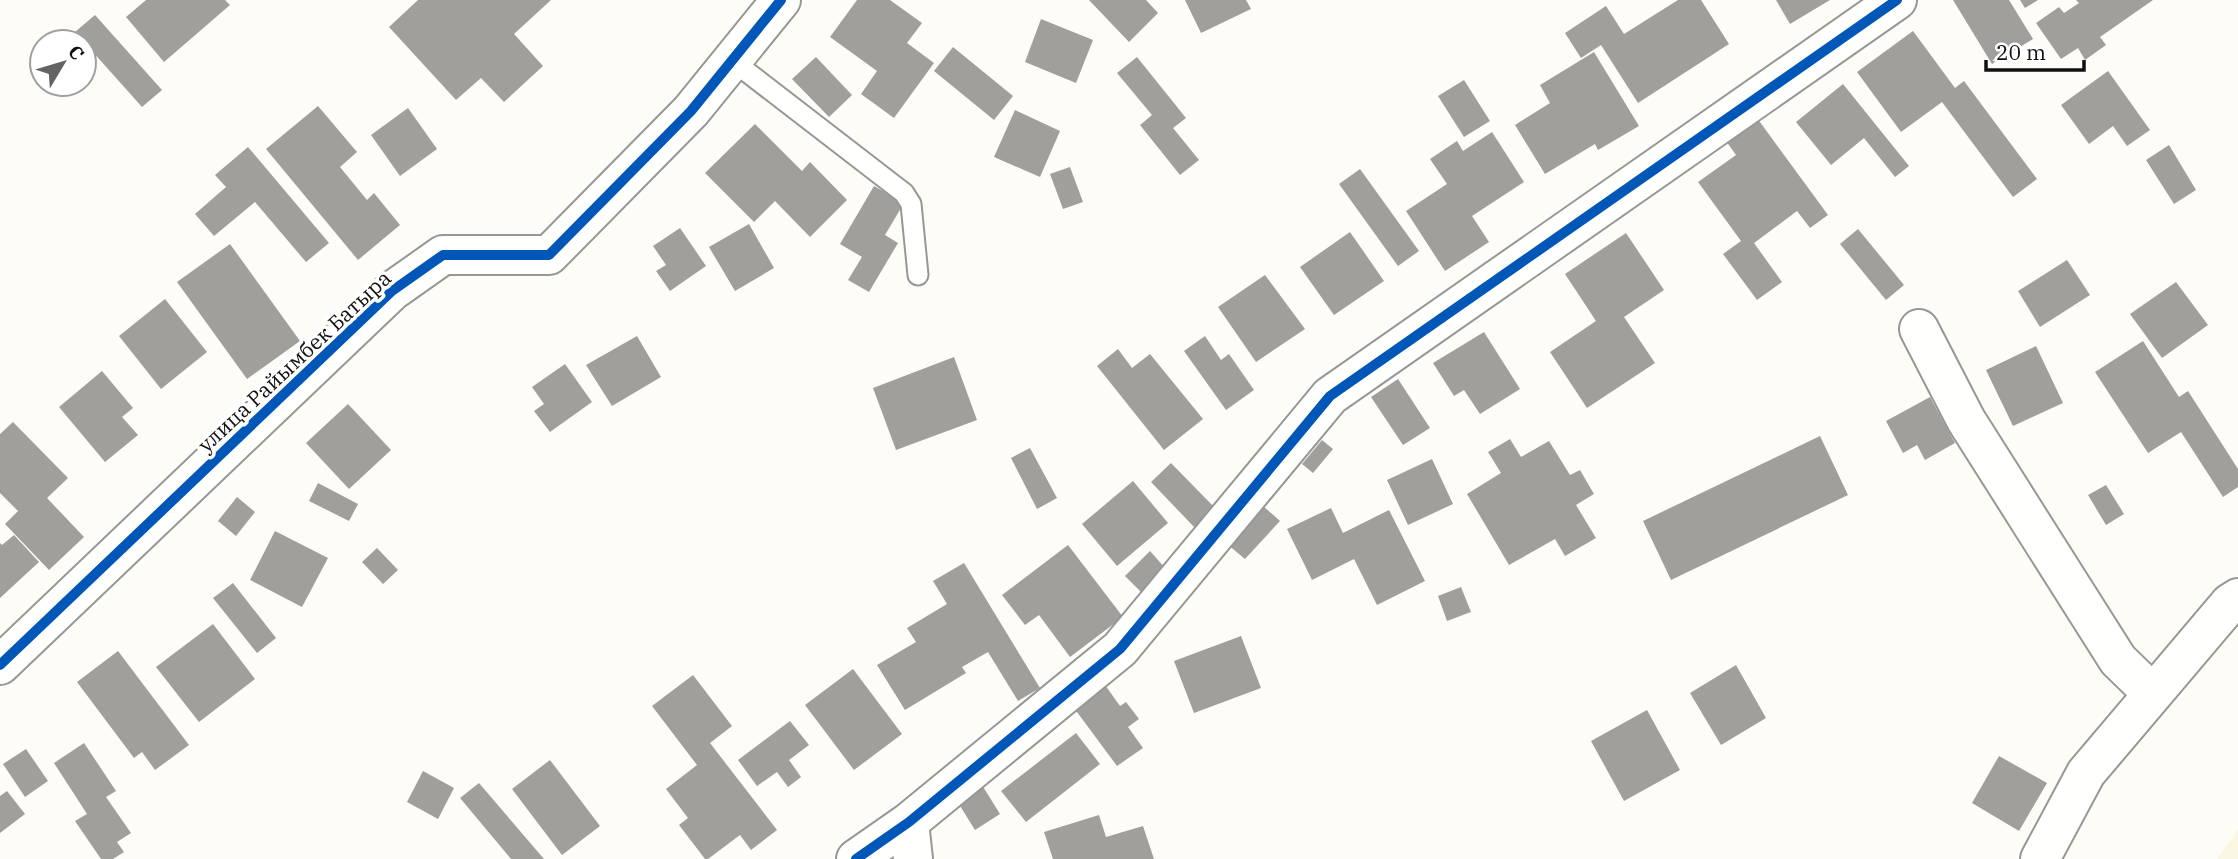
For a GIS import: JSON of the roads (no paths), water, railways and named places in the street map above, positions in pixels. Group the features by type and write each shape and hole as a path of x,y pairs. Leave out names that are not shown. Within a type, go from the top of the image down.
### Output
{"street":[{"name":"улица Райымбек Батыра","path":"0,665 392,292 443,255 549,255 691,111 734,62 781,0"},
{"path":"856,859 911,841 1120,649 1330,396 1897,0"},
{"path":"1919,329 1966,421 2118,660 2152,694"},
{"path":"2040,859 2086,773 2238,598"}],"lane":[{"path":"734,62 904,193 911,204 918,275"}]}
